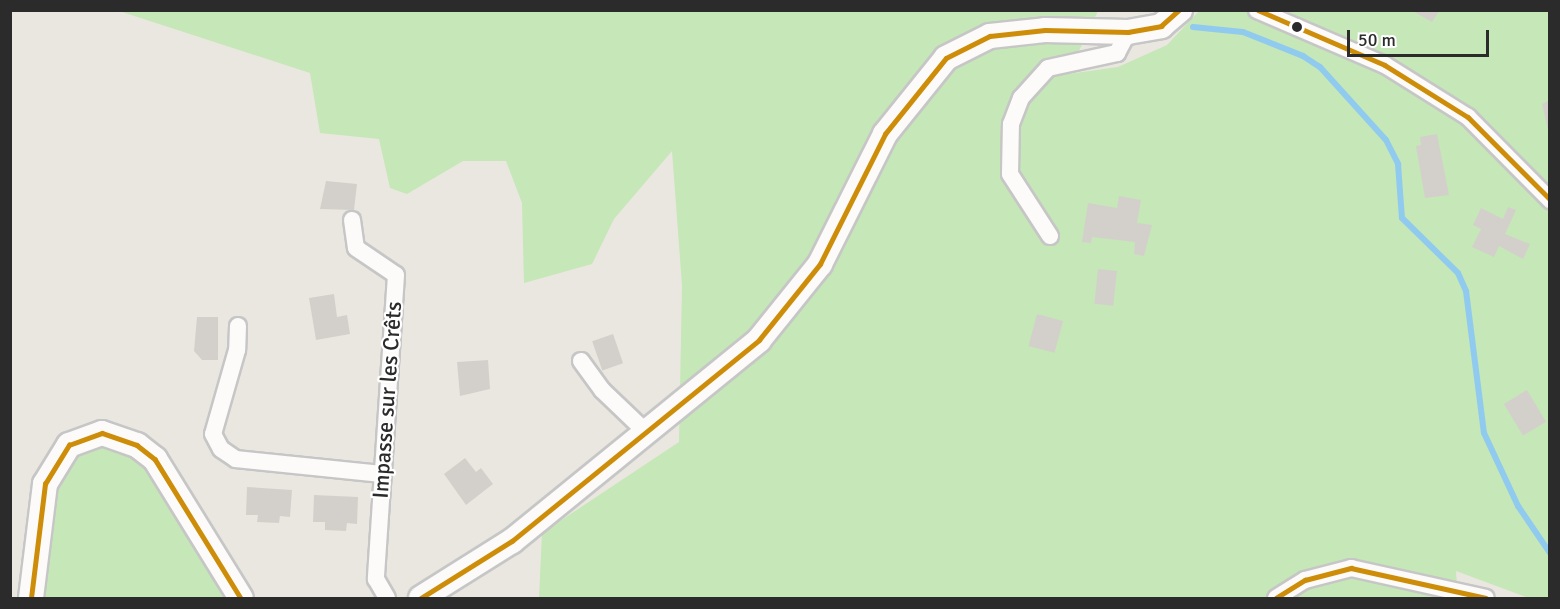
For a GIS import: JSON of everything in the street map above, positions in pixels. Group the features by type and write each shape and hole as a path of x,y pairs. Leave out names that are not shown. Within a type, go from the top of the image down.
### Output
{"street":[{"path":"421,598 512,540 737,361 787,309 835,238 885,134 946,58 990,36 1045,30 1128,32 1161,26 1180,10"},
{"path":"1257,10 1385,65 1468,117 1527,171 1550,200"},
{"path":"1050,236 1010,174 1011,124 1021,98 1048,68 1118,53 1128,32"},
{"name":"Impasse sur les Crêts","path":"352,220 356,248 396,275 381,474 376,579 387,598"},
{"path":"238,326 237,350 213,434 221,449 236,459 381,474"},
{"path":"581,361 602,390 646,432"},
{"path":"31,598 45,484 69,445 102,433 137,445 155,459 241,598"},
{"path":"1276,598 1305,580 1351,568 1486,598"}],"green space":[{"path":"119,11 1098,11 1068,74 1118,67 1167,45 1199,11 1549,11 1549,598 1529,598 1456,571 1458,598 539,598 542,533 679,442 682,285 672,151 614,219 592,264 524,283 522,203 506,161 463,161 407,194 390,188 379,139 320,133 310,73"},
{"path":"69,445 137,445 241,598 31,598 41,503"}],"building":[{"path":"1411,10 1440,10 1432,22"},
{"path":"1550,100 1550,138 1542,104"},
{"path":"1437,134 1449,195 1425,198 1416,146 1421,145 1420,137"},
{"path":"326,181 357,184 354,210 320,209"},
{"path":"1119,196 1141,200 1137,223 1152,225 1144,256 1134,254 1135,242 1092,237 1091,243 1082,242 1088,203 1117,208"},
{"path":"1508,207 1516,210 1505,234 1530,244 1523,259 1499,246 1494,257 1472,247 1481,229 1473,225 1481,208 1503,219"},
{"path":"1098,269 1117,271 1113,306 1094,304"},
{"path":"334,294 337,317 347,315 350,334 316,340 309,298"},
{"path":"1037,314 1063,321 1055,353 1028,346"},
{"path":"197,317 218,317 218,360 202,360 194,351"},
{"path":"613,334 623,363 602,370 592,341"},
{"path":"488,360 490,389 460,396 457,362"},
{"path":"1527,390 1546,422 1523,436 1504,404"},
{"path":"465,458 476,472 481,468 493,484 466,505 444,474"},
{"path":"247,487 292,490 290,517 280,516 279,523 257,522 258,515 246,515"},
{"path":"314,495 358,497 357,524 347,523 346,531 325,530 325,522 313,522"}],"waterway":[{"path":"1193,27 1243,32 1303,56 1320,67 1386,140 1398,164 1402,218 1458,273 1466,291 1484,433 1518,506 1550,553"}],"transit line":[{"path":"421,598 512,541 759,340 820,264 885,134 946,58 990,36 1045,30 1128,32 1161,26 1179,10"},
{"path":"1258,10 1385,65 1468,117 1550,199"},
{"path":"31,598 45,484 69,445 102,433 137,445 155,459 241,598"},
{"path":"1276,598 1305,580 1351,568 1486,598"}]}
